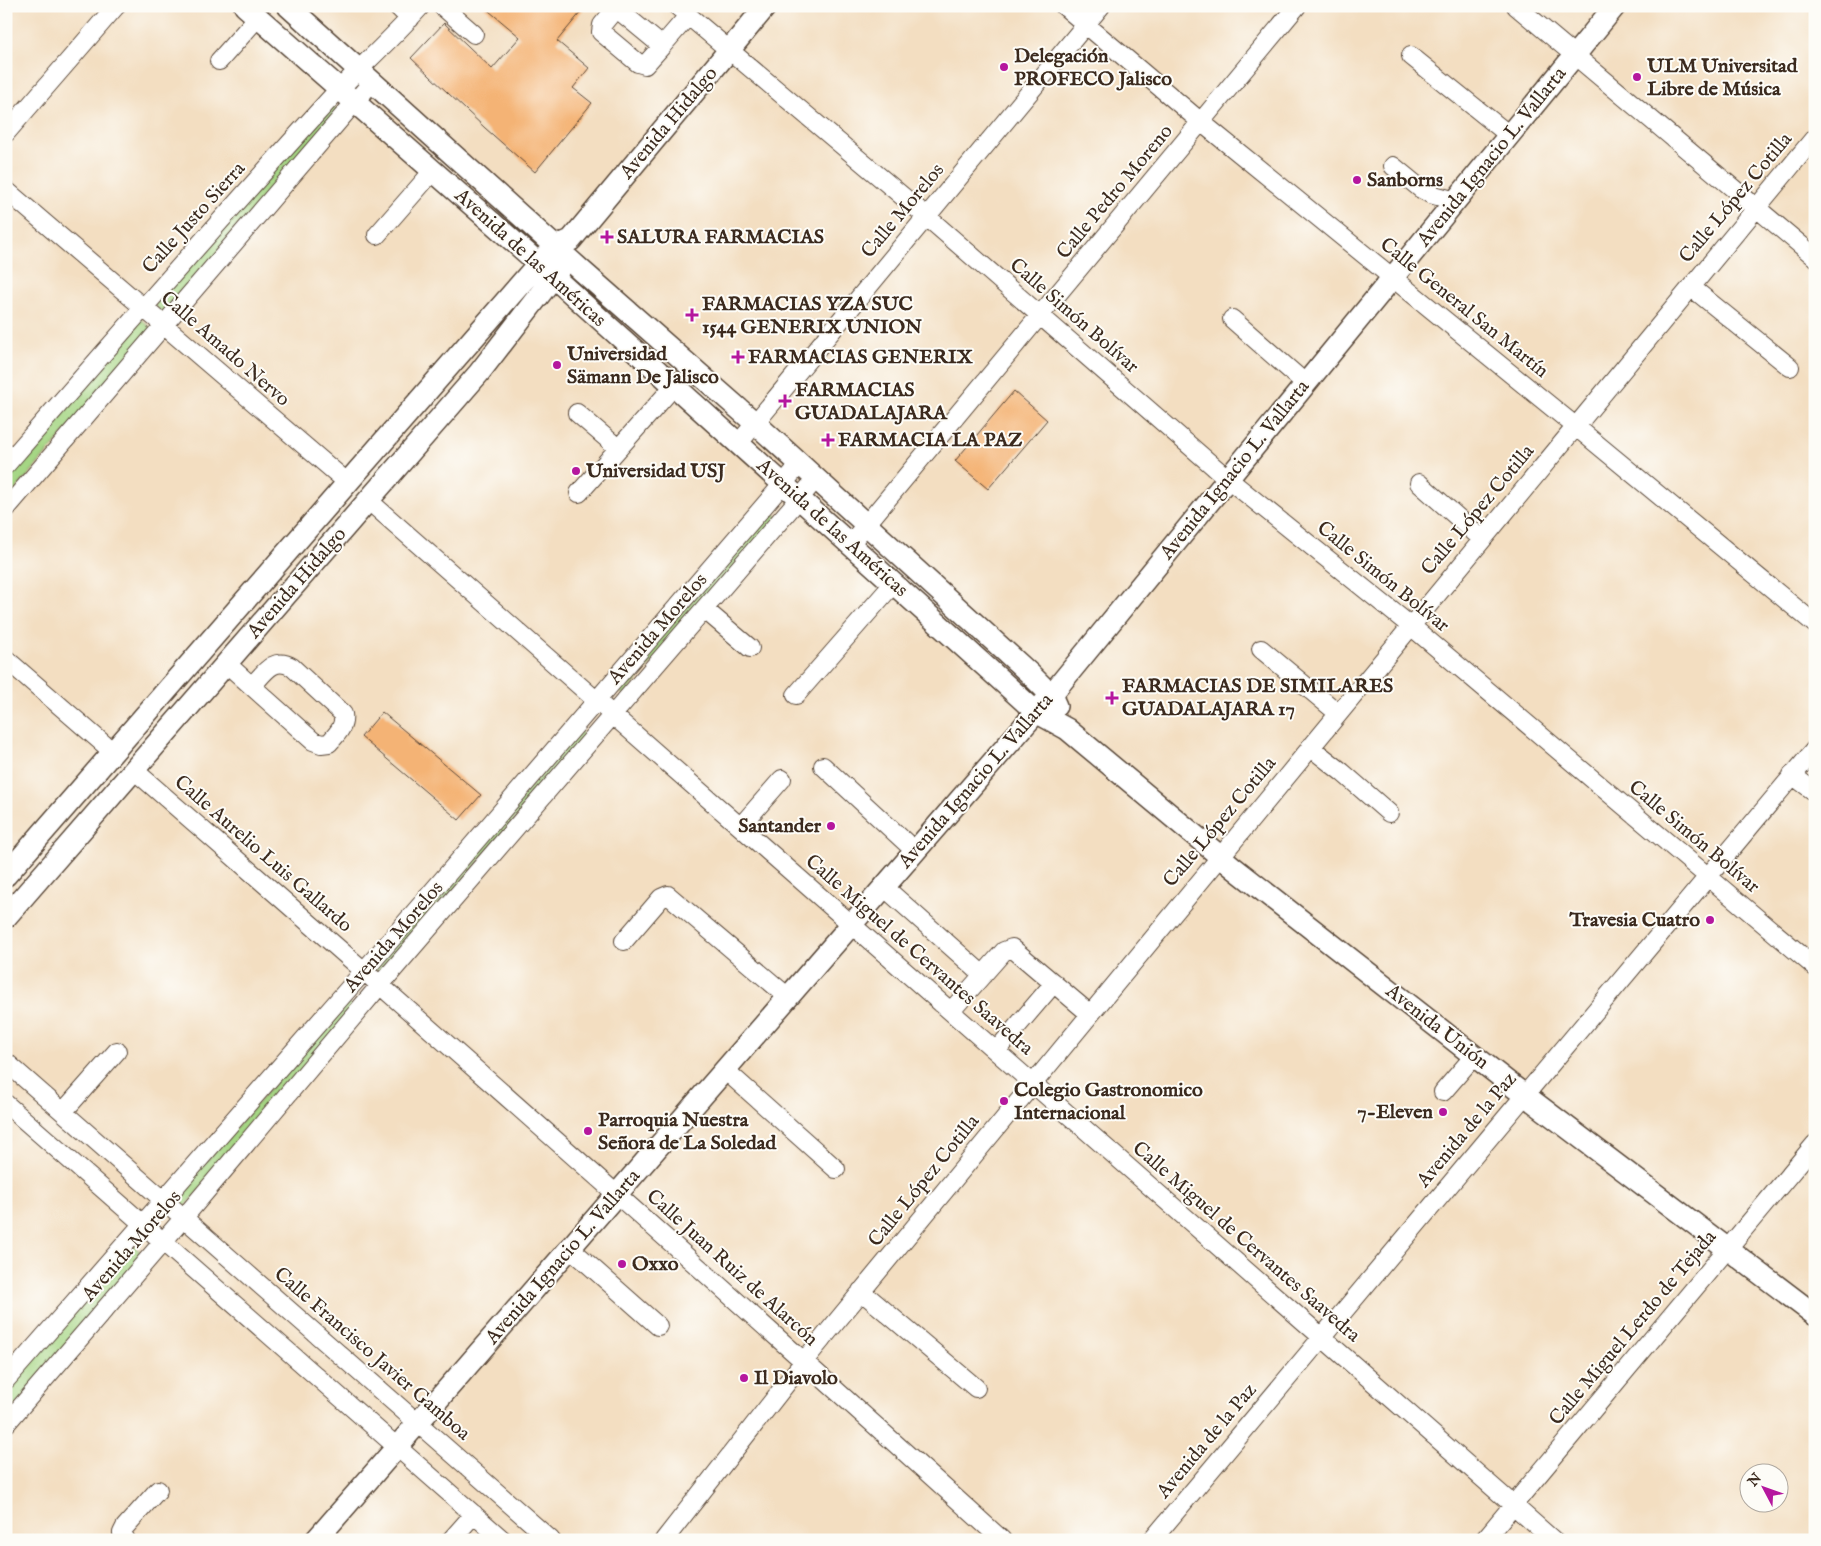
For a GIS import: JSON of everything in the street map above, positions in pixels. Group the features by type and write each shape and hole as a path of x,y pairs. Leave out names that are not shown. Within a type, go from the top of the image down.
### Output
{"main road":[{"name":"Avenida de las Américas","path":"288,6 365,76 564,248 1030,673 1051,695"},
{"name":"Avenida Hidalgo","path":"6,875 348,483 545,271 766,6"},
{"name":"Avenida Ignacio L. Vallarta","path":"316,1540 1051,695 1615,6"},
{"name":"Avenida de las Américas","path":"252,12 800,498 1036,712"},
{"name":"Avenida Hidalgo","path":"6,917 479,373 545,271"},
{"name":"Avenida Unión","path":"1051,695 1067,729"},
{"name":"Avenida Unión","path":"1036,712 1067,729 1219,857 1524,1095 1815,1314"}],"street":[{"path":"6,133 116,6"},
{"path":"397,6 415,12"},
{"path":"442,6 474,34"},
{"name":"Calle General San Martín","path":"1064,6 1201,122 1815,624"},
{"name":"Calle Morelos","path":"738,444 1101,6"},
{"name":"Calle Pedro Moreno","path":"850,544 1297,6"},
{"path":"1516,6 1815,257"},
{"path":"662,46 617,7 602,24 601,32 603,35 641,65 648,62 662,46 682,11"},
{"name":"Calle Simón Bolívar","path":"682,11 926,216 1228,479 1410,626 1815,967"},
{"path":"219,61 252,12"},
{"name":"Calle Justo Sierra","path":"6,465 143,307 347,96 415,12"},
{"path":"1411,56 1509,135"},
{"name":"Calle Justo Sierra","path":"6,509 164,325 347,96"},
{"name":"Calle López Cotilla","path":"664,1540 861,1291 1815,137"},
{"path":"1393,166 1430,194 1456,201"},
{"path":"377,235 433,171"},
{"name":"Calle Amado Nervo","path":"6,190 348,483"},
{"path":"1691,287 1790,367"},
{"path":"1232,320 1306,384"},
{"path":"579,493 674,386"},
{"path":"577,413 618,448"},
{"name":"Avenida Morelos","path":"6,1380 364,971 800,464"},
{"name":"Avenida Morelos","path":"6,1424 184,1218 380,985 816,479"},
{"path":"1419,483 1482,539"},
{"path":"369,501 613,714"},
{"path":"796,695 893,584"},
{"path":"704,609 750,648"},
{"path":"1261,649 1338,713"},
{"path":"6,659 113,752"},
{"path":"227,664 313,741 321,744 329,743 341,728 344,721 343,714 298,672 285,663 278,662 272,665 252,685"},
{"name":"Calle Miguel de Cervantes Saavedra","path":"613,714 1553,1540"},
{"path":"1310,747 1342,772 1389,814"},
{"name":"Avenida de la Paz","path":"1152,1540 1792,775 1812,756"},
{"path":"823,766 915,851"},
{"name":"Calle Aurelio Luis Gallardo","path":"134,770 364,971"},
{"path":"1792,775 1815,792"},
{"path":"741,826 782,779"},
{"path":"884,887 983,975"},
{"path":"624,941 661,898 668,895 788,998"},
{"path":"951,1011 1004,951 1012,948 1090,1014"},
{"name":"Calle Juan Ruiz de Alarcón","path":"364,971 804,1361 1002,1540"},
{"path":"996,1051 1054,983"},
{"path":"63,1112 117,1051"},
{"path":"1443,1092 1474,1056"},
{"name":"Calle Francisco Javier Gamboa","path":"6,1062 551,1540"},
{"path":"725,1070 836,1169"},
{"path":"6,1104 503,1540"},
{"name":"Calle Miguel Lerdo de Tejada","path":"1484,1540 1815,1144"},
{"path":"570,1248 658,1326"},
{"path":"861,1291 976,1388"},
{"path":"126,1540 122,1533 125,1527 158,1490"},
{"path":"451,1540 474,1514"}],"green space":[{"path":"330,103 341,112 167,317 154,305"},
{"path":"140,318 153,330 6,501 6,471"},
{"path":"770,510 778,517 624,695 616,688"},
{"path":"579,730 586,737 381,975 374,968"},
{"path":"346,1001 356,1009 183,1209 173,1200"},
{"path":"133,1245 146,1257 6,1417 6,1391"}],"building":[{"path":"483,6 586,6 557,41 589,68 573,88 592,103 535,172 411,58 444,23 492,69 520,37"},
{"path":"1014,391 1047,420 988,489 955,461"},
{"path":"382,712 481,795 459,820 361,737"}],"place":[{"name":"Delegación PROFECO Jalisco","path":"1004,67"},
{"name":"ULM Universitad Libre de Música","path":"1637,77"},
{"name":"Sanborns","path":"1357,180"},
{"name":"SALURA FARMACIAS","path":"607,237"},
{"name":"FARMACIAS YZA SUC 1544 GENERIX UNION","path":"692,315"},
{"name":"FARMACIAS GENERIX","path":"738,357"},
{"name":"Universidad Sämann De Jalisco","path":"557,365"},
{"name":"FARMACIAS GUADALAJARA","path":"785,401"},
{"name":"FARMACIA LA PAZ","path":"828,440"},
{"name":"Universidad USJ","path":"576,471"},
{"name":"FARMACIAS DE SIMILARES GUADALAJARA 17","path":"1112,698"},
{"name":"Santander","path":"831,826"},
{"name":"Travesia Cuatro","path":"1710,920"},
{"name":"Colegio Gastronomico Internacional","path":"1004,1101"},
{"name":"7-Eleven","path":"1443,1112"},
{"name":"Parroquia Nuestra Señora de La Soledad","path":"588,1131"},
{"name":"Oxxo","path":"622,1264"},
{"name":"Il Diavolo","path":"744,1378"}]}
